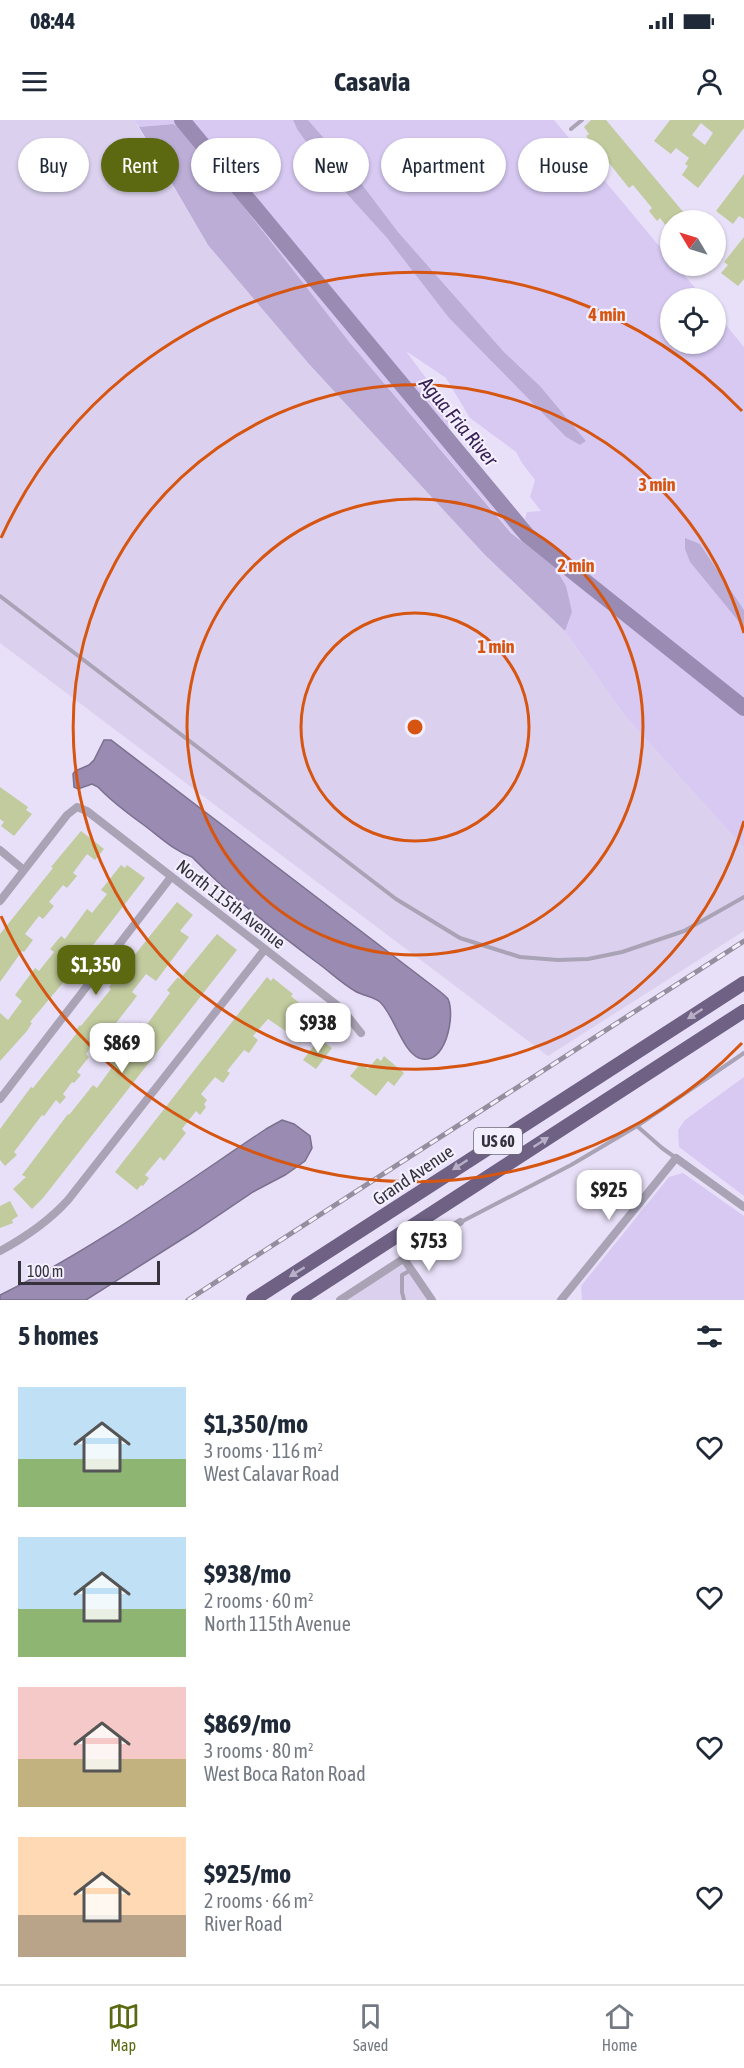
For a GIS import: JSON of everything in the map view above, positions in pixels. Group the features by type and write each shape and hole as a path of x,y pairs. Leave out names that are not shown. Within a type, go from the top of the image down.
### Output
{"highway":[{"name":"Grand Avenue","path":"253,1300 744,983"},
{"name":"US 60","path":"298,1300 744,1011"}],"street":[{"name":"North 115th Avenue","path":"24,870 67,815 77,807 87,811 342,1009 361,1033"},
{"path":"0,850 24,870 0,901"},
{"path":"0,1099 171,877"},
{"path":"0,1251 25,1238 54,1215 68,1200 265,950"},
{"path":"561,1300 676,1158 744,1207"},
{"path":"340,1300 460,1222"},
{"path":"404,1258 432,1300"}],"lane":[{"path":"572,129 582,120"},
{"path":"0,596 396,899 460,938 520,957 558,960 588,959 622,952 684,931 744,897"},
{"path":"460,1222 571,1165 637,1126 744,1053"},
{"path":"637,1126 676,1158"},
{"path":"404,1300 402,1275 412,1269"}],"shaded area":[{"path":"0,120 134,120 145,138 101,138 101,192 177,192 208,245 309,364 485,555 565,631 625,716 744,848 744,931 548,1056 0,643"},
{"path":"134,120 293,120 303,138 293,138 293,192 345,192 387,238 449,318 566,437 580,445 586,441 540,386 504,352 398,232 368,192 369,138 324,138 308,120 554,120 569,138 518,138 518,192 609,192 609,186 660,247 660,276 685,276 695,288 660,288 660,354 726,354 726,325 744,347 744,610 700,544 685,539 690,562 744,628 744,848 625,716 565,631 572,612 554,566 512,533 350,343 237,198 235,192 281,192 281,138 199,138 173,124 139,127","holes":["406,351 446,378 470,418 516,452 535,480 530,497 541,511 527,512 525,519 529,524 519,532 451,455 447,410"]},
{"path":"293,120 308,120 324,138 303,138"},
{"path":"173,124 199,138 191,138 191,192 235,192 350,343 511,533 554,566 566,586 572,612 565,631 485,555 309,364 208,245 177,192 179,192 179,138 145,138 139,127"},
{"path":"345,192 368,192 398,232 504,352 540,386 586,441 580,445 566,437 449,318 387,238"},
{"path":"685,538 700,544 744,610 744,628 690,562 685,549"},
{"path":"104,740 111,740 445,996 450,1007 449,1028 442,1048 436,1055 428,1059 419,1058 413,1054 380,1002 350,988 283,937 221,885 192,857 165,842 98,787 92,784 78,789 74,787 73,774 94,760"},
{"path":"744,1077 744,1196 679,1147 678,1130 685,1120"},
{"path":"282,1120 294,1124 310,1136 312,1148 305,1161 285,1175 253,1192 86,1300 0,1300 0,1295 103,1238"},
{"path":"683,1173 744,1216 744,1300 582,1300 581,1286 669,1177"},
{"path":"405,1263 427,1300 346,1300"}],"building":[{"path":"591,120 606,120 682,210 660,210 660,218 657,221 649,211 652,208 633,185 629,188 609,163 609,138 588,138 586,136 589,134 584,127"},
{"path":"670,120 744,120 744,128 698,188 682,175 688,166 685,164 689,158 676,148 671,154 654,141","holes":["701,123 713,133 705,145 692,135"]},
{"path":"744,174 744,219 739,216 733,224 726,219 726,210 717,210"},
{"path":"744,237 744,279 738,286 725,276 728,265 726,260"},
{"path":"0,787 28,807 26,810 32,814 14,836 1,826 4,822 0,819"},
{"path":"81,831 104,849 95,860 87,854 73,873 77,876 67,888 63,885 49,902 54,906 43,919 39,916 25,934 33,940 24,952 22,951 0,982 0,934"},
{"path":"121,865 125,868 127,865 145,878 30,1022 32,1023 27,1031 0,1061 0,1013 8,1020 22,1001 15,995 35,968 39,971 54,952 50,949 61,936 65,939 87,909 92,913 107,894 101,890"},
{"path":"177,902 193,915 180,931 189,937 156,981 146,974 132,992 137,996 113,1027 117,1030 107,1042 99,1036 86,1054 89,1057 77,1072 81,1075 63,1094 66,1097 60,1104 56,1100 44,1116 42,1115 14,1152 17,1155 5,1166 0,1160 0,1129"},
{"path":"217,934 237,950 32,1209 13,1189 26,1177 22,1175 93,1085 97,1088 113,1066 110,1064 117,1054 121,1057 134,1040 130,1036 140,1022 145,1027 170,993 167,990 178,977 180,979"},
{"path":"267,977 271,981 273,978 293,994 291,996 325,1025 314,1040 299,1029 293,1036 268,1019 253,1036 258,1040 249,1053 244,1050 227,1071 230,1073 223,1083 215,1077 201,1094 207,1100 204,1104 206,1107 200,1115 196,1111 182,1129 186,1133 164,1161 160,1157 145,1175 149,1178 137,1190 115,1172"},
{"path":"319,1039 332,1048 316,1069 303,1060"},
{"path":"384,1056 404,1073 394,1086 388,1081 376,1096 350,1076 361,1063 368,1069 377,1058 381,1061"},
{"path":"10,1201 18,1216 12,1220 13,1223 0,1228 0,1206"}],"waterway":[{"name":"Agua Fria River","path":"182,120 527,535 744,708"}],"railway":[{"path":"188,1300 744,941"}]}
